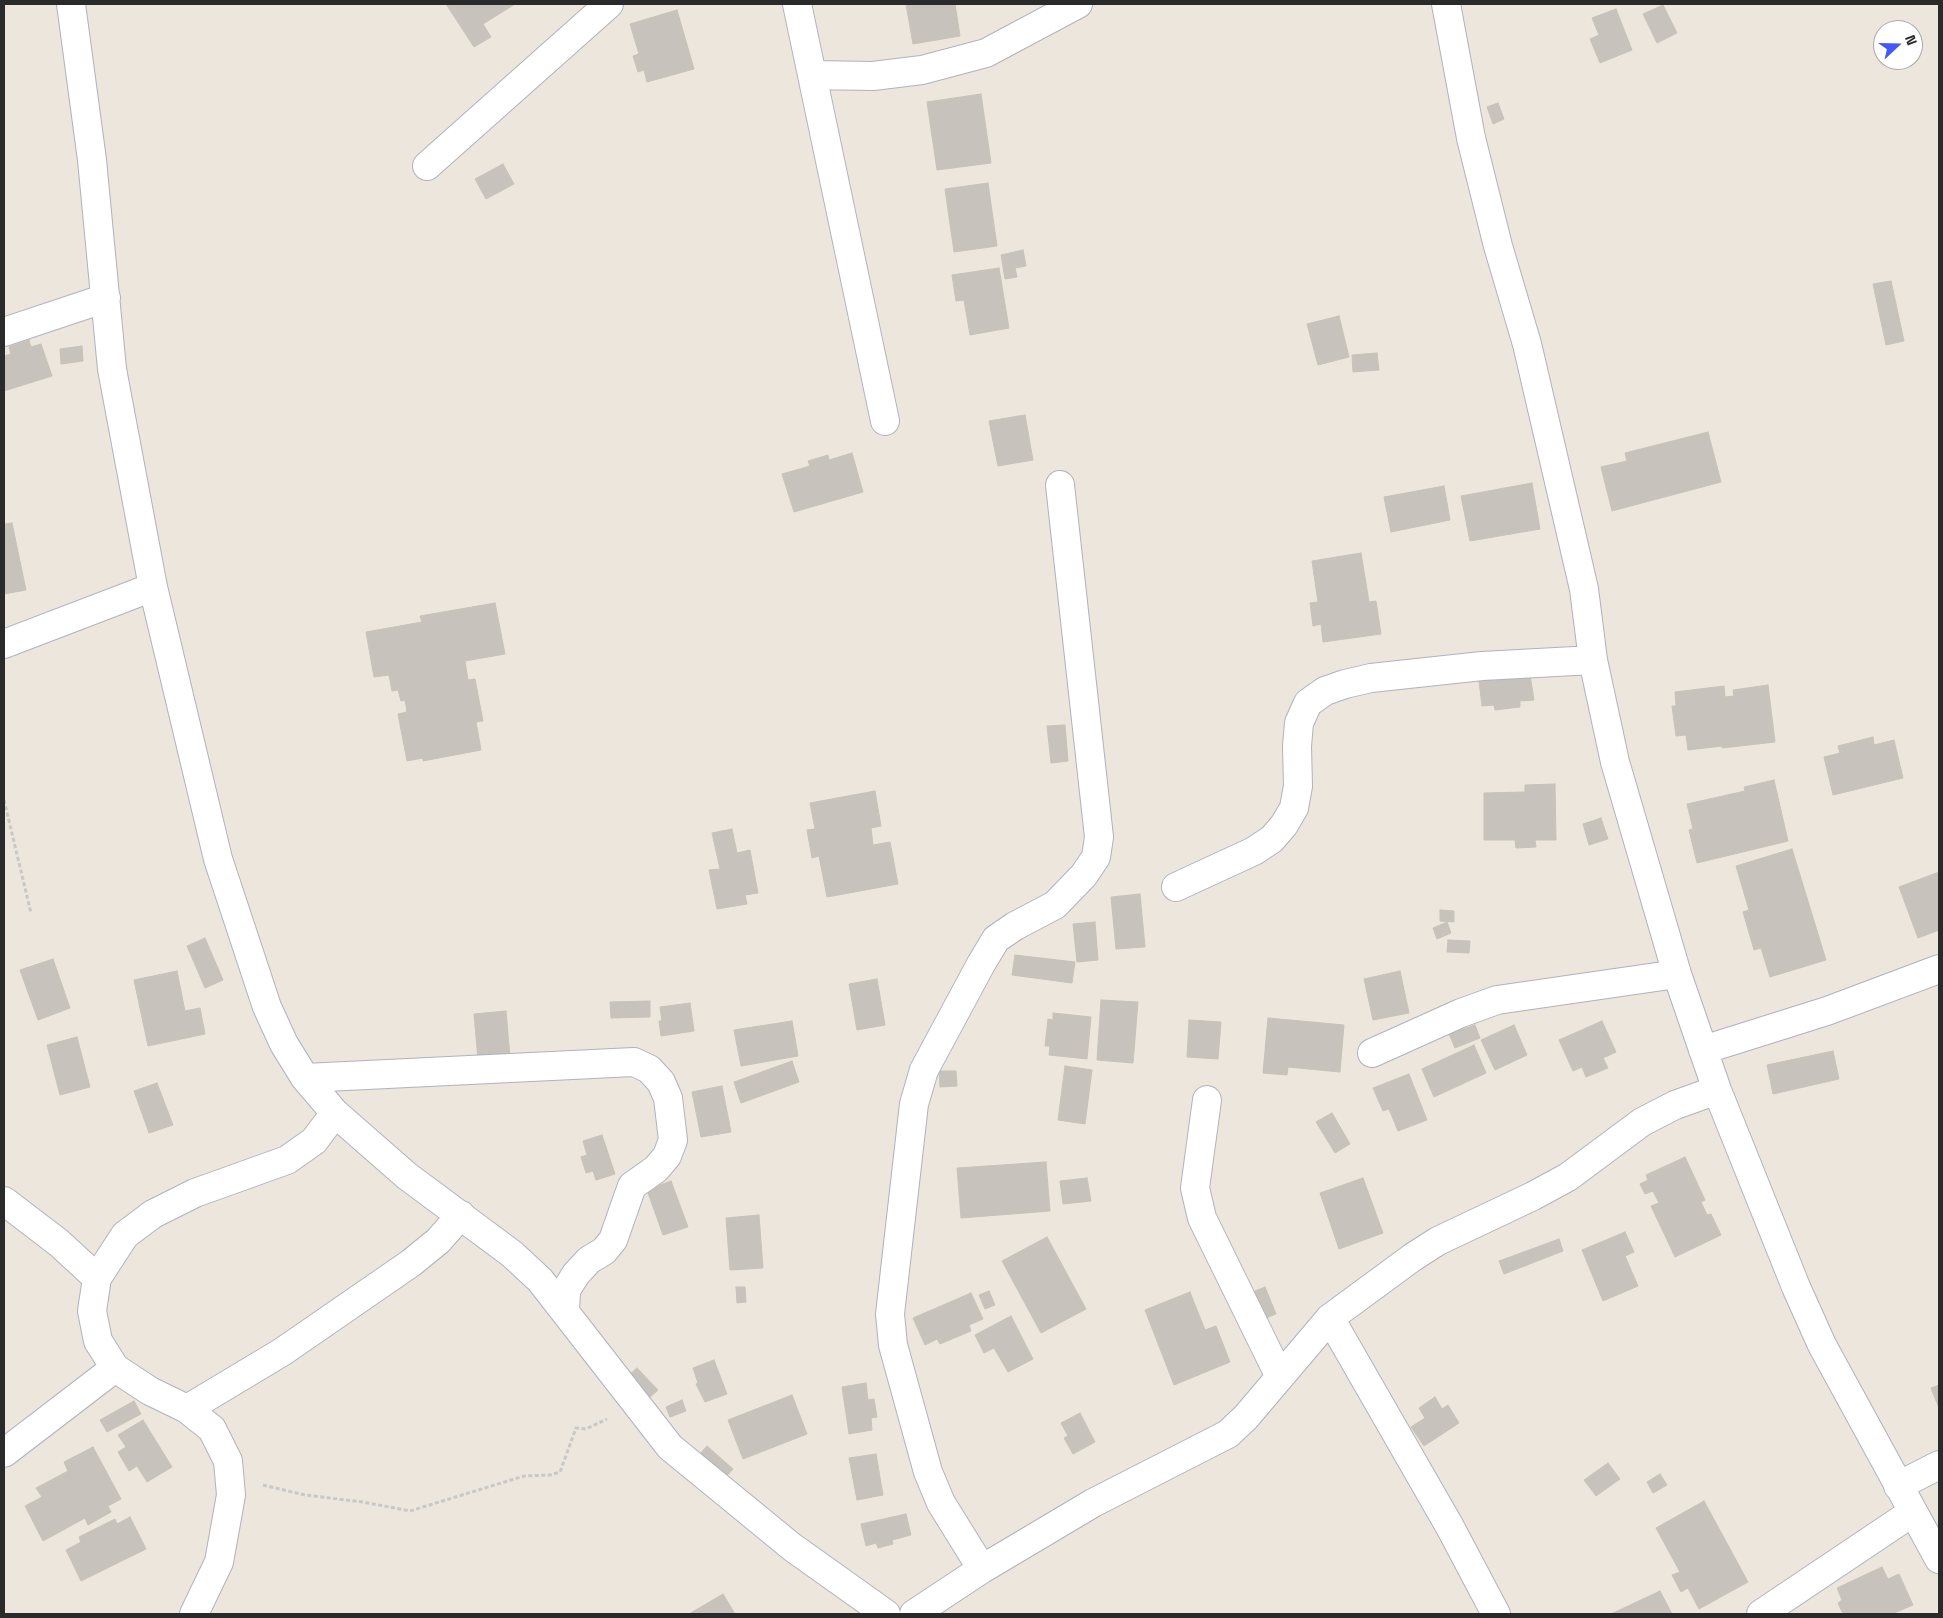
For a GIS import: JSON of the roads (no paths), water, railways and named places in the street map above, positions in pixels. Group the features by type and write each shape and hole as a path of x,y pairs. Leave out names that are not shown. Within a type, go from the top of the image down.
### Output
{"street":[{"path":"71,4 92,160 112,369 153,587 218,859 267,1007 284,1044 305,1078 335,1113 407,1176 512,1254 540,1280 670,1447 792,1547 886,1614"},
{"path":"427,166 609,4"},
{"path":"797,4 885,421"},
{"path":"812,74 873,76 922,70 986,53 1078,4"},
{"path":"1446,4 1474,146 1498,246 1527,344 1584,590 1593,660 1622,787 1677,974 1717,1090 1796,1287 1822,1345 1939,1559"},
{"path":"4,332 106,298"},
{"path":"982,1569 941,1503 928,1472 893,1345 890,1314 914,1104 924,1070 980,964 996,939 1015,926 1055,905 1084,875 1096,857 1099,837 1060,485"},
{"path":"4,644 153,587"},
{"path":"1176,887 1254,851 1272,839 1284,825 1294,808 1298,786 1297,746 1299,723 1308,703 1325,691 1344,684 1371,678 1482,666 1593,660"},
{"path":"1703,1050 1826,1012 1939,969"},
{"path":"1372,1053 1461,1013 1498,1000 1677,974"},
{"path":"305,1078 634,1062 649,1069 661,1082 668,1098 673,1140 667,1156 656,1169 632,1186 612,1240 604,1251 589,1260 576,1274 566,1290 565,1312"},
{"path":"914,1614 982,1569 1093,1503 1228,1434 1246,1417 1330,1318 1413,1257 1438,1241 1533,1196 1568,1177 1642,1122 1674,1105 1717,1090"},
{"path":"1207,1100 1195,1188 1202,1218 1280,1377"},
{"path":"194,1614 219,1562 231,1495 228,1461 212,1429 188,1409 150,1391 115,1368 98,1341 92,1311 97,1278 125,1235 153,1214 195,1193 287,1160 314,1141 335,1113"},
{"path":"4,1201 59,1243 97,1278"},
{"path":"188,1409 282,1352 411,1264 438,1241 461,1216"},
{"path":"1330,1318 1450,1527 1496,1614"},
{"path":"4,1453 115,1368"},
{"path":"1898,1486 1939,1465"},
{"path":"1761,1614 1913,1512"}]}
